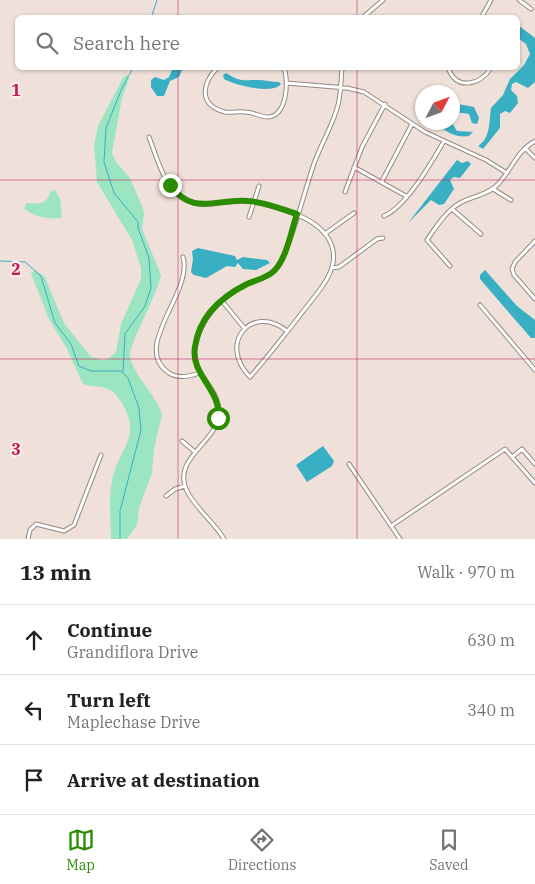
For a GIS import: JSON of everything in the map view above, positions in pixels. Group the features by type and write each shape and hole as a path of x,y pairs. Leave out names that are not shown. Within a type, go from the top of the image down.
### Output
{"street":[{"path":"366,15 383,0"},
{"path":"483,15 491,0"},
{"path":"519,0 531,8"},
{"path":"215,70 206,82 204,91 209,101 224,111 245,112 265,117 273,116 282,107 286,83 284,70"},
{"path":"224,539 188,493 185,486 185,468 214,428 219,414 215,398 199,373 194,357 195,343 207,315 222,301 244,286 268,276 277,268 316,159 336,111 341,88 342,70"},
{"path":"450,70 456,77 471,83 480,80 489,70"},
{"path":"286,83 364,92 385,104 412,124 486,160 507,173"},
{"path":"346,192 354,167 385,104"},
{"path":"382,181 412,124"},
{"path":"149,137 162,172 174,190 183,198 200,204 254,201 297,214 314,222 326,233 333,252 332,268 327,279 287,331 250,377 238,362 235,350 238,339 245,329 255,323 266,321 278,325 287,331"},
{"path":"384,216 394,210 406,196 426,170 444,141"},
{"path":"450,266 427,240 452,209 464,201 483,195 493,189 507,173 515,159 535,141"},
{"path":"525,148 535,158"},
{"path":"354,167 406,196"},
{"path":"249,217 259,186"},
{"path":"493,189 511,200"},
{"path":"452,209 481,234"},
{"path":"326,233 354,213"},
{"path":"332,268 339,267 377,239 383,238"},
{"path":"535,243 515,262 512,269 514,275 535,299"},
{"path":"183,257 185,264 181,284 157,340 156,353 162,366 172,374 186,377 199,373"},
{"path":"222,301 245,329"},
{"path":"480,305 534,367"},
{"path":"182,441 195,452"},
{"path":"391,526 506,449 535,483"},
{"path":"512,456 522,449 535,464"},
{"path":"28,539 30,530 36,524 64,531 74,525 101,455"},
{"path":"349,464 400,539"},
{"path":"166,496 175,489 185,486"}],"green space":[{"path":"127,75 129,79 122,98 112,153 116,162 130,178 142,206 144,213 142,229 161,275 155,294 134,342 130,357 132,364 155,399 162,414 154,449 152,473 139,508 137,525 127,539 111,539 111,488 115,470 129,435 128,416 119,399 111,391 103,387 85,385 82,382 67,349 48,317 31,273 35,270 45,277 64,323 90,356 101,360 108,359 116,352 121,324 141,279 141,268 132,240 97,182 94,146 98,126 123,78"},
{"path":"55,190 60,199 62,217 42,217 24,208 27,203 42,203 47,199 51,191"}],"water":[{"path":"520,27 535,38 535,82 528,88 516,82 512,84 511,90 517,96 518,103 510,113 505,111 500,114 500,128 483,149 478,146 487,134 491,108 503,95 510,79 524,65 530,54 526,44 520,40"},
{"path":"172,70 182,70 179,77 170,81 164,96 157,96 151,87 151,80 155,77 164,80 169,77"},
{"path":"226,73 241,80 263,80 279,82 281,84 270,89 254,88 224,79 223,75"},
{"path":"460,104 474,107 479,118 477,124 472,123 469,114 460,113"},
{"path":"445,130 473,132 469,136 451,134"},
{"path":"457,160 462,163 468,161 471,164 460,178 454,177 450,180 454,189 444,204 439,205 431,200 408,223"},
{"path":"198,248 235,256 237,260 243,257 267,260 270,263 256,270 243,269 238,263 235,267 227,266 206,278 194,275 191,272 192,251"},
{"path":"485,270 517,306 535,320 535,338 531,338 480,279 480,275"},
{"path":"323,446 334,461 332,466 307,482 296,465"}],"waterway":[{"path":"152,15 157,0"},
{"path":"123,372 125,334 145,306 151,288 149,258 138,228 138,222 114,193 104,162 106,128 122,88 132,70"},
{"path":"0,261 25,262 41,276 55,323 71,344 79,366 91,371 121,371 128,378 139,408 141,430 120,511 120,539"}],"route":[{"path":"170,185 180,196 196,204 250,201 263,203 297,214 282,260 277,268 268,276 240,288 215,306 207,315 199,334 194,348 195,362 199,373 213,393 218,407 218,418"}]}
